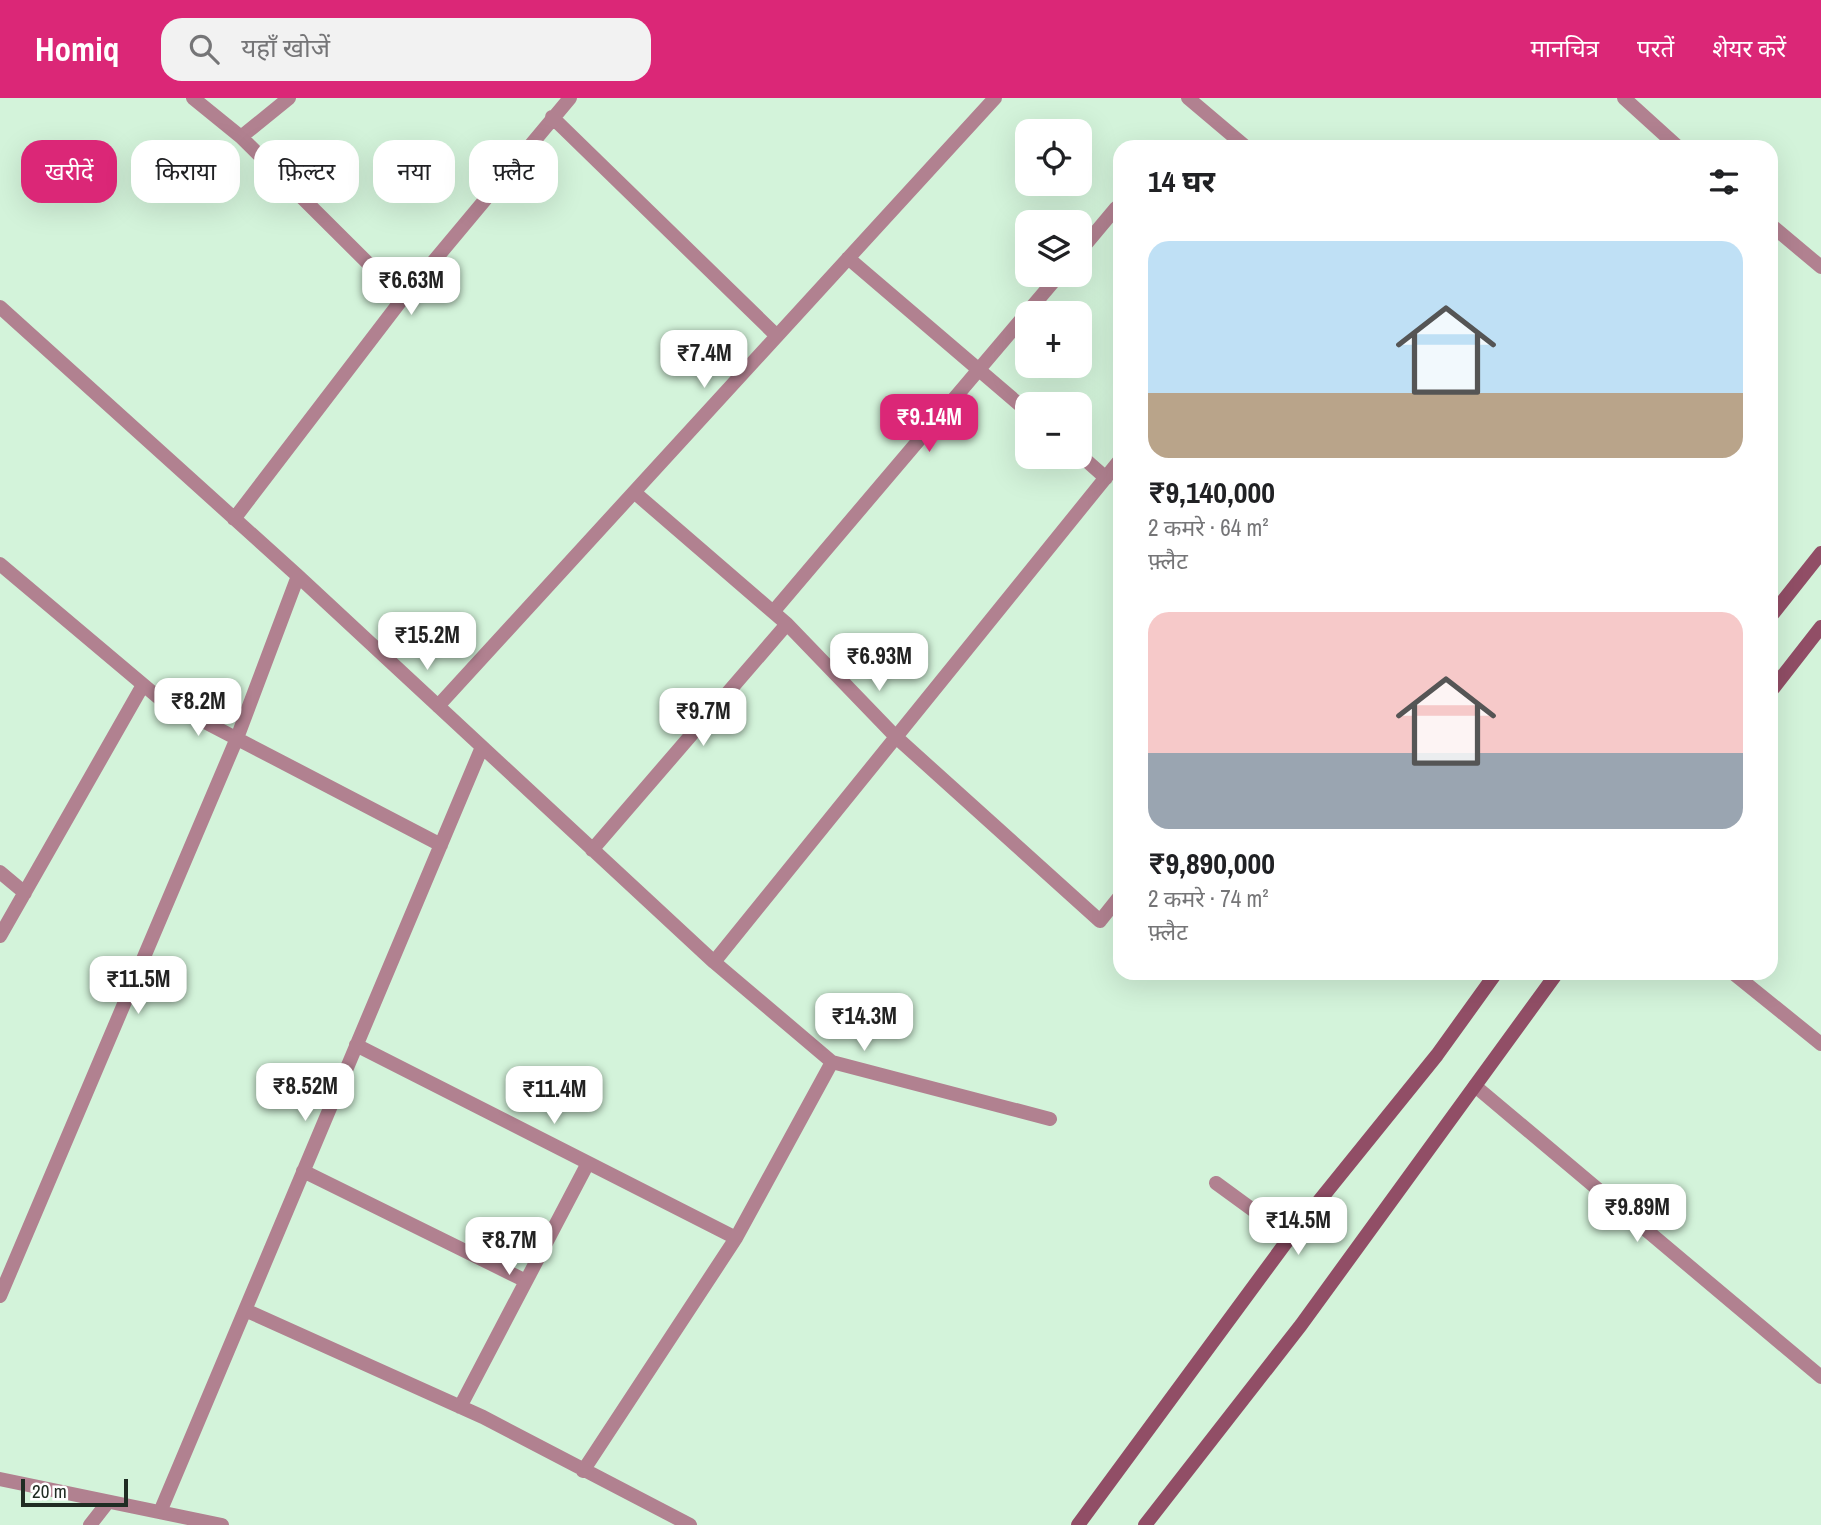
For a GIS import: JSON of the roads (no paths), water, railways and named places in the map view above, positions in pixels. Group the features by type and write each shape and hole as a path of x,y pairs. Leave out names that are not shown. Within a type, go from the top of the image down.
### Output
{"street":[{"path":"193,98 241,137 403,298"},
{"path":"241,137 289,98"},
{"path":"234,519 403,298 570,98"},
{"path":"438,706 995,98"},
{"path":"1188,98 1238,140"},
{"path":"1624,98 1670,140"},
{"path":"552,117 777,336"},
{"path":"1092,237 1113,212"},
{"path":"1778,231 1821,267"},
{"path":"848,258 1015,401"},
{"path":"772,612 1049,287"},
{"path":"0,307 298,576 714,962 832,1062 1050,1119"},
{"path":"1092,466 1106,478"},
{"path":"714,962 1113,469"},
{"path":"634,492 787,624 897,737 1100,921 1113,904"},
{"path":"1778,608 1821,553"},
{"path":"0,564 159,698 440,845"},
{"path":"0,1296 237,738 298,576"},
{"path":"593,850 787,624"},
{"path":"1778,682 1821,627"},
{"path":"0,936 144,685"},
{"path":"160,1512 482,747"},
{"path":"0,872 25,893"},
{"path":"1078,1525 1290,1237 1437,1055 1491,980"},
{"path":"1145,1525 1301,1325 1552,980"},
{"path":"1742,980 1821,1044"},
{"path":"356,1045 736,1238"},
{"path":"583,1471 736,1238 832,1062"},
{"path":"1475,1086 1821,1377"},
{"path":"460,1407 589,1163"},
{"path":"303,1171 527,1281"},
{"path":"1216,1183 1290,1237"},
{"path":"245,1310 460,1407 690,1525"},
{"path":"0,1479 222,1525"},
{"path":"90,1525 108,1502"}]}
